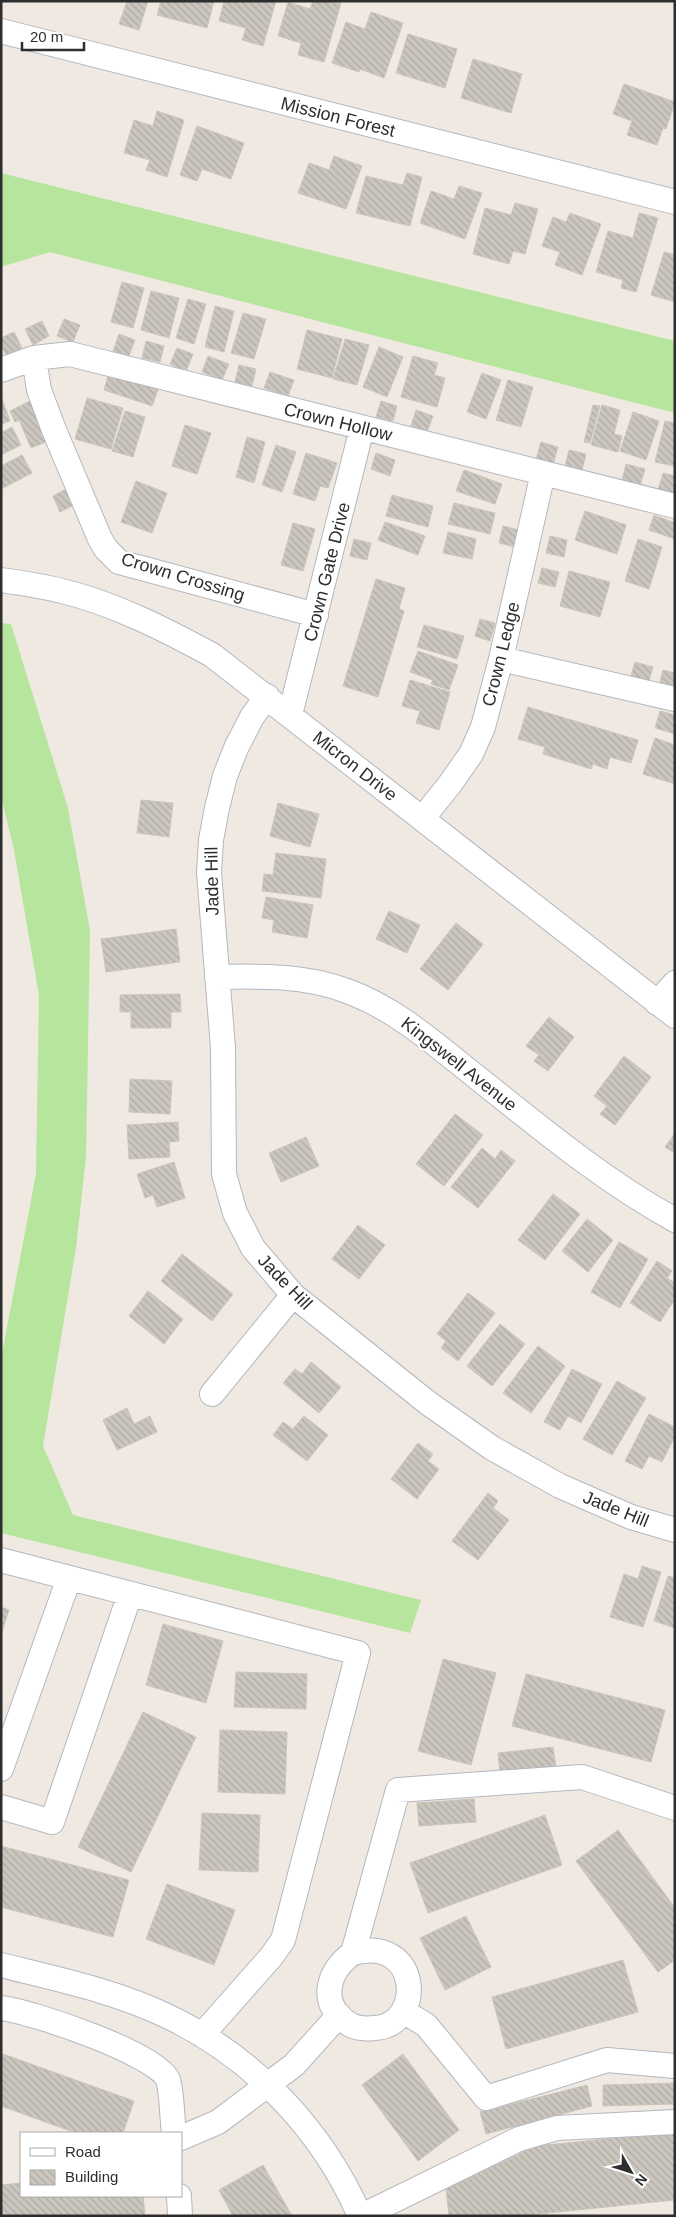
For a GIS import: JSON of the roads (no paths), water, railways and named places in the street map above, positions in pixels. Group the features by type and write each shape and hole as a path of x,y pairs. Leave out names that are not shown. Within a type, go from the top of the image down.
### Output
{"street":[{"name":"Mission Forest","path":"1,31 675,202"},
{"name":"Crown Hollow","path":"1,370 34,358 70,354 675,506"},
{"name":"Crown Crossing","path":"34,358 39,390 54,430 100,539 119,562 316,615"},
{"name":"Crown Gate Drive","path":"290,715 362,428"},
{"name":"Crown Ledge","path":"422,819 471,754 483,727 501,660 543,473"},
{"name":"Micron Drive","path":"1,580 64,591 161,628 212,655 666,1009"},
{"path":"501,660 675,699"},
{"name":"Jade Hill","path":"267,696 252,717 225,776 216,808 209,872 223,1048 224,1174 235,1212 253,1248 293,1295 428,1403 492,1448 560,1486 631,1517 675,1530"},
{"name":"Kingswell Avenue","path":"217,978 271,976 297,978 348,991 371,1001 416,1029 562,1145 643,1202 675,1220"},
{"path":"666,1009 675,983"},
{"path":"212,1394 293,1295"},
{"path":"1,1560 358,1653 283,1940 271,1957 202,2035"},
{"path":"1,1770 69,1578"},
{"path":"1,1807 52,1822 130,1594"},
{"path":"353,1953 398,1790 582,1777 675,1808"},
{"path":"367,1949 382,1951 395,1958 404,1969 409,1983 409,1997 403,2011 393,2022 379,2028 364,2029 350,2025 339,2015 332,2002 329,1988 332,1973 341,1961 353,1953 367,1949"},
{"path":"1,1965 79,1984 129,2001 167,2016 235,2056 269,2085 295,2112 320,2144 342,2178 361,2216 519,2139 558,2128 675,2122"},
{"path":"1,2008 40,2017 125,2049 154,2065 168,2079 174,2132"},
{"path":"403,2011 426,2025 486,2098 607,2060 675,2066"},
{"path":"182,2138 218,2122 269,2085 294,2065 339,2015"},
{"path":"179,2197 180,2216"}]}
